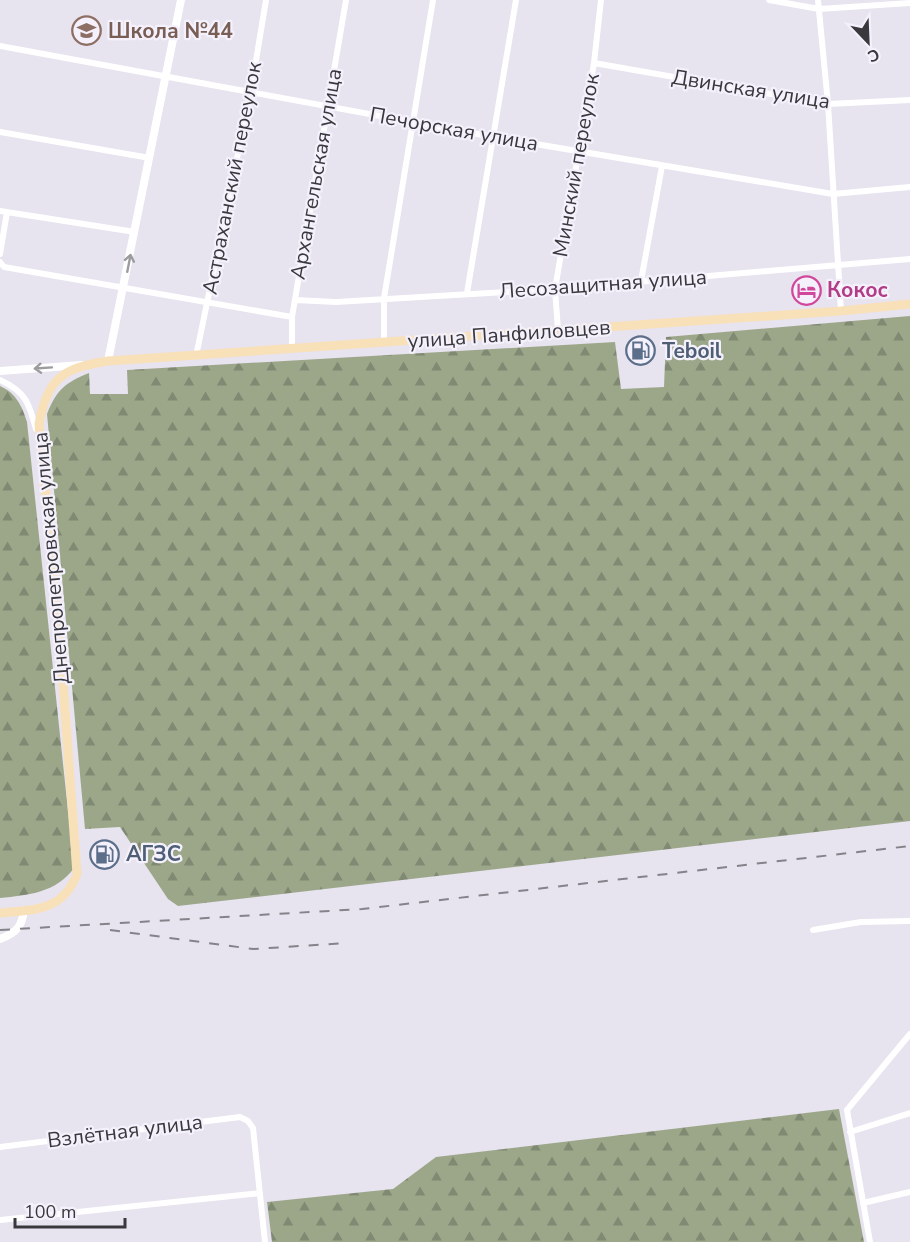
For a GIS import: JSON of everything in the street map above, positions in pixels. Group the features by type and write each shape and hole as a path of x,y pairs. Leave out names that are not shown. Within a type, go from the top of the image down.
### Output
{"main road":[{"name":"улица Панфиловцев","path":"108,361 841,311 910,304"},
{"name":"Днепропетровская улица","path":"0,913 41,909 56,903 72,887 77,874 60,642 39,443 39,424 45,395 53,383 68,372 86,364 108,361"}],"street":[{"path":"108,361 182,0"},
{"name":"Астраханский переулок","path":"196,356 251,92 266,0"},
{"name":"Архангельская улица","path":"292,349 292,317 346,0"},
{"path":"384,343 384,298 433,0"},
{"path":"467,293 516,0"},
{"name":"Минский переулок","path":"558,330 555,290 594,63 601,0"},
{"path":"769,0 819,9 910,3"},
{"path":"818,0 828,104 841,311"},
{"name":"Печорская улица","path":"0,46 494,137 833,194 910,187"},
{"name":"Двинская улица","path":"594,63 828,104 910,100"},
{"path":"0,132 150,158"},
{"path":"641,281 662,166"},
{"path":"0,254 4,212 135,232"},
{"name":"Лесозащитная улица","path":"295,300 336,302 467,293 555,290 910,259"},
{"path":"0,262 4,267 292,317"},
{"path":"0,371 86,364"},
{"path":"0,380 21,392 27,400 39,443"},
{"path":"0,939 11,935 22,925 24,910"},
{"path":"813,930 861,922 910,921"},
{"path":"870,1242 847,1110 910,1034"},
{"path":"850,1131 910,1113"},
{"name":"Взлётная улица","path":"0,1147 240,1117 248,1121 253,1128 260,1193"},
{"path":"863,1203 910,1192"},
{"path":"0,1220 260,1193 265,1242"}],"green space":[{"path":"910,316 910,821 178,906 168,899 120,827 85,829 47,414 54,398 74,380 89,373 90,394 128,394 127,370 615,342 621,389 664,387 666,337"},
{"path":"0,386 18,401 27,422 74,868 59,883 50,888 31,894 0,898"},
{"path":"839,1109 864,1242 272,1242 267,1202 393,1189 436,1157"}],"railway":[{"path":"0,930 362,909 910,846"},
{"path":"110,930 253,949 348,943"}],"place":[{"name":"Школа №44","path":"87,31"},
{"name":"Кокос","path":"806,290"},
{"name":"Teboil","path":"641,351"},
{"name":"АГЗС","path":"105,854"}]}
